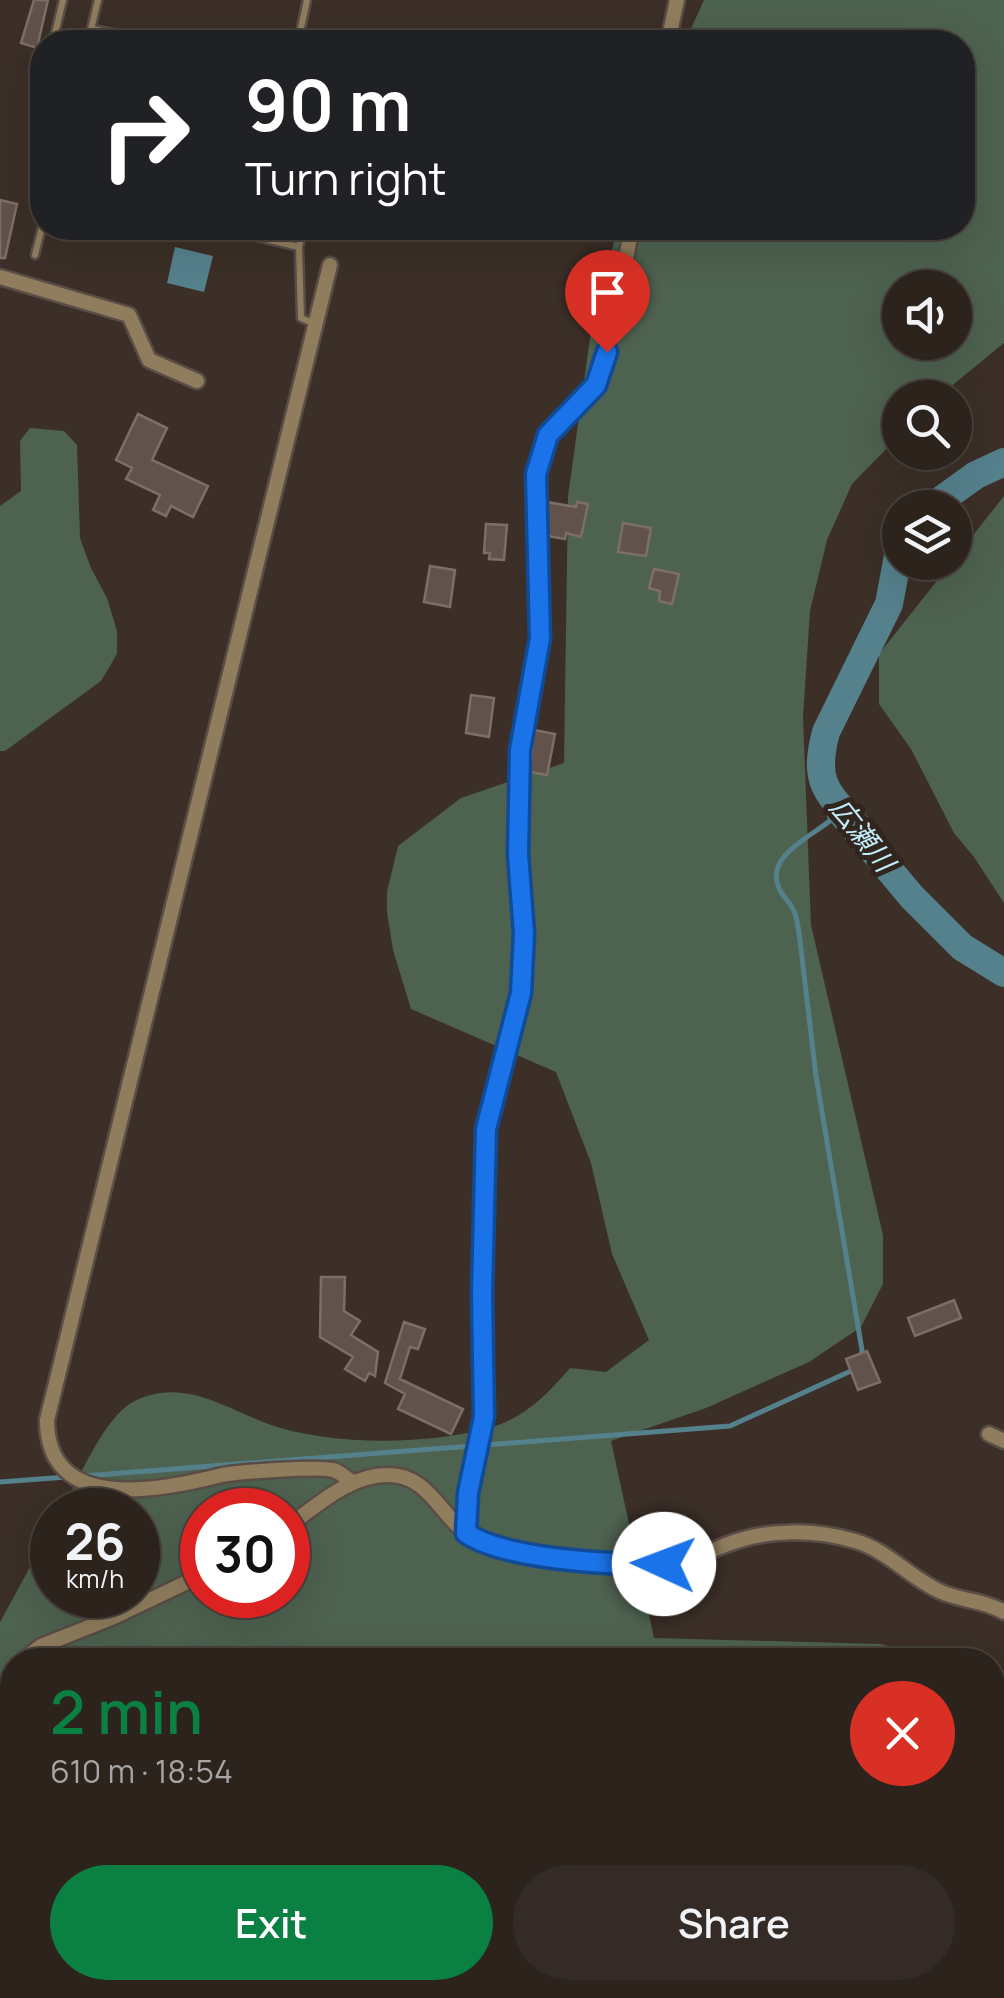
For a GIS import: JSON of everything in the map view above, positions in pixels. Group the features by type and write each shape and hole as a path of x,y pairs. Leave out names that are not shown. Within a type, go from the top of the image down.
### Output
{"street":[{"path":"670,30 676,0"},
{"path":"466,1533 468,1493 484,1417 486,1129 521,993 524,934 518,854 520,750 540,638 536,474 548,435 580,404 602,370 629,240"},
{"path":"330,265 47,1420 47,1442 52,1456 64,1469 80,1480 105,1488 160,1488 216,1476 334,1470 352,1482"},
{"path":"0,277 129,315 149,360 198,381"},
{"path":"990,1434 1004,1441"},
{"path":"310,1511 352,1482 382,1474 410,1478 466,1533 490,1546 510,1550 644,1564 679,1563 759,1535 824,1534 873,1548 940,1592 1004,1612"},
{"path":"37,1648 180,1586"}],"lane":[{"path":"56,30 63,0"},
{"path":"97,30 92,29 98,0"},
{"path":"301,30 307,0"},
{"path":"35,256 39,240"},
{"path":"269,240 299,247"},
{"path":"300,240 301,318 318,325"}],"green space":[{"path":"704,0 1004,0 1004,343 959,380 882,380 882,453 852,484 827,540 810,611 803,717 811,925 883,1235 883,1284 861,1327 809,1362 706,1408 611,1441 654,1638 880,1644 896,1648 0,1648 0,1622 30,1567 30,1618 160,1618 160,1488 73,1488 102,1435 133,1402 169,1392 187,1394 271,1425 323,1437 381,1441 440,1437 492,1427 515,1418 535,1404 570,1368 606,1372 649,1340 612,1254 591,1163 556,1072 411,1009 393,950 387,912 387,892 398,846 461,798 564,763 568,496 593,317 615,240 975,240 975,30 690,30"},
{"path":"30,428 64,431 77,445 80,538 107,598 117,631 117,654 101,681 0,751 0,506 21,491 20,441"},
{"path":"1004,496 1004,903 954,833 911,749 879,704 879,654 938,580 972,580 972,536"}],"water":[{"path":"175,247 213,256 204,292 167,283"}],"building":[{"path":"34,0 48,0 41,30 30,30 30,46 21,43"},
{"path":"0,200 17,204 5,258 0,258"},
{"path":"138,414 167,428 152,460 208,486 193,517 171,506 166,516 153,510 160,495 126,479 132,468 116,460"},
{"path":"547,502 576,507 577,502 588,504 581,537 566,533 565,539 548,536"},
{"path":"623,523 651,528 646,556 618,552"},
{"path":"486,524 507,525 504,560 489,559 490,553 484,553"},
{"path":"430,566 455,570 450,607 424,602"},
{"path":"654,569 679,574 672,604 659,601 660,591 649,588"},
{"path":"471,695 494,698 489,737 466,733"},
{"path":"534,730 555,734 547,775 530,772"},
{"path":"321,1277 345,1277 344,1311 360,1321 351,1335 378,1352 375,1376 369,1373 365,1381 345,1369 353,1357 320,1337"},
{"path":"954,1300 961,1318 915,1336 908,1318"},
{"path":"404,1322 425,1329 418,1349 410,1347 400,1379 463,1409 451,1434 398,1409 405,1394 385,1383"},
{"path":"867,1351 880,1382 858,1390 846,1359"}],"waterway":[{"name":"広瀬川","path":"955,490 1004,462"},
{"name":"広瀬川","path":"840,812 857,826 825,784 822,749 826,732 889,604 893,580"},
{"path":"840,812 786,854 776,876 799,932 816,1076 861,1358"},
{"name":"広瀬川","path":"844,816 912,897 962,947 1004,973"},
{"path":"83,1476 730,1426 853,1370"},
{"path":"0,1482 67,1477"}],"route":[{"path":"607,352 596,385 548,435 536,474 540,638 520,750 518,854 524,934 521,993 486,1129 484,1417 468,1493 466,1533 490,1546 542,1556 664,1564"}]}
